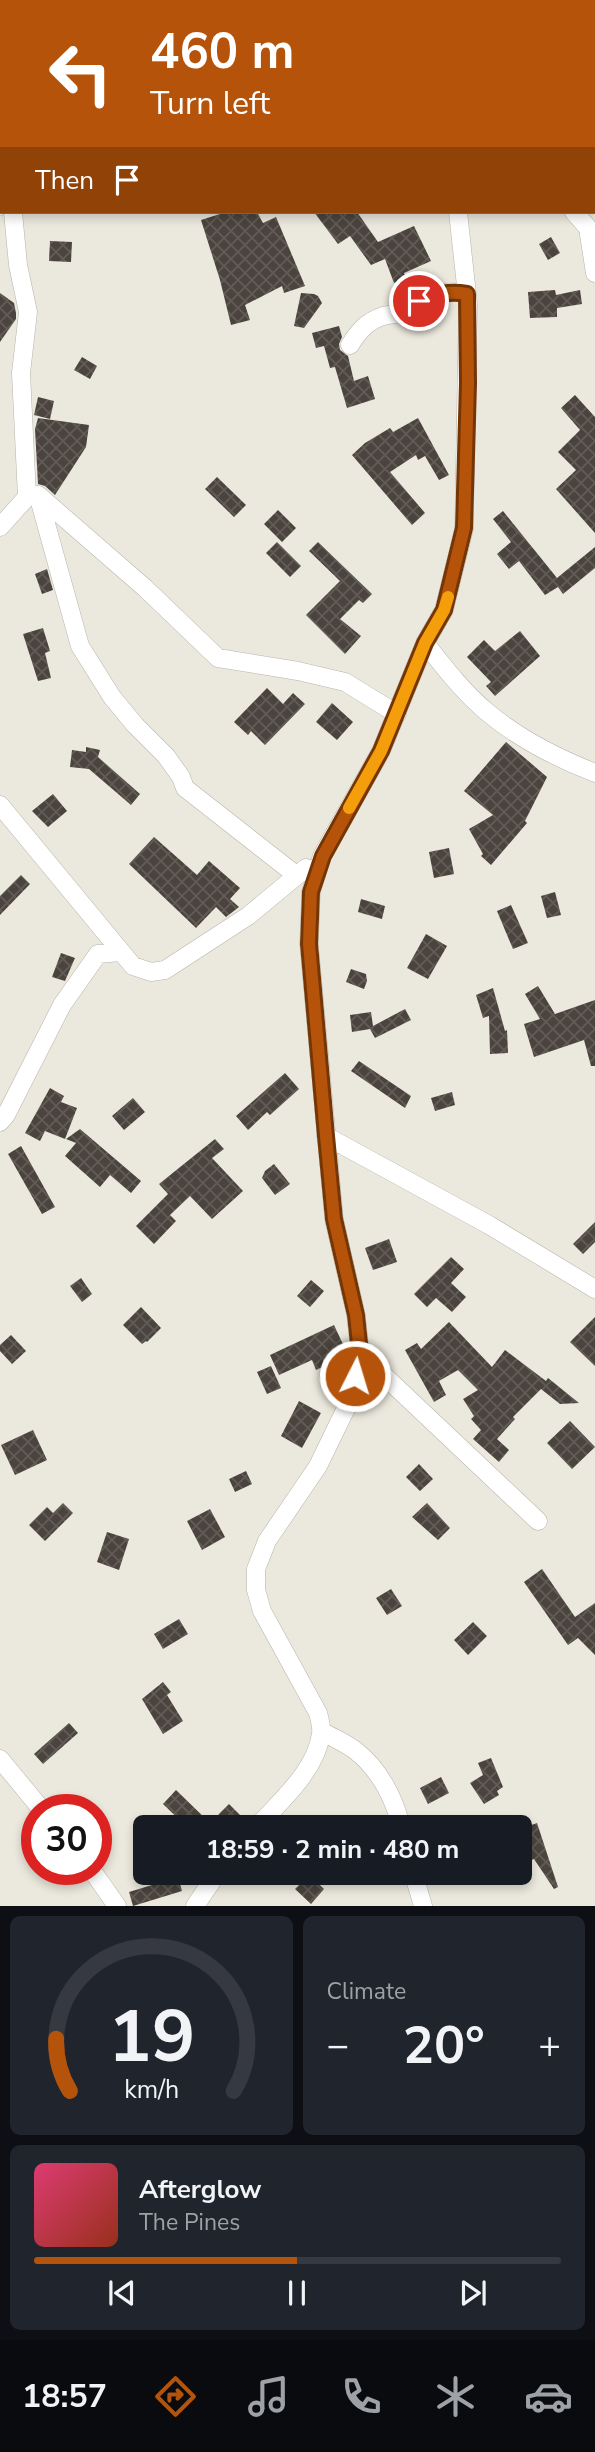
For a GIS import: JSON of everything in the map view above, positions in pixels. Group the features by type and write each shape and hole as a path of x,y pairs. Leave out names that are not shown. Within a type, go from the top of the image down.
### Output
{"street":[{"path":"13,214 18,265 28,312 21,373 33,496 80,646 105,686 135,725 166,756 181,777 185,788 296,874"},
{"path":"268,1815 300,1778 317,1752 322,1731 318,1713 262,1611 256,1590 256,1569 267,1541 318,1465 351,1398 360,1353 356,1315 334,1219 309,944 311,892 323,856 381,751 425,643 444,610 464,528 468,383 467,294 457,214"},
{"path":"576,214 592,229 595,273"},
{"path":"350,345 359,330 380,317 402,313 419,301 436,294 452,291 467,294"},
{"path":"0,527 33,496"},
{"path":"33,496 145,588 218,658 299,671 345,682 397,714"},
{"path":"425,643 453,678 487,712 554,757 595,773"},
{"path":"0,805 133,967 151,972 165,970 248,916 296,874 323,856"},
{"path":"0,1122 6,1115 61,1004 98,954 120,952"},
{"path":"326,1136 489,1225 595,1289"},
{"path":"360,1353 538,1521"},
{"path":"322,1731 356,1751 371,1766 391,1796 397,1815"},
{"path":"0,1759 29,1794"},
{"path":"102,1885 117,1906"},
{"path":"195,1906 209,1885"},
{"path":"417,1885 424,1906"}],"building":[{"path":"220,214 258,214 263,223 276,217 305,286 284,293 282,286 245,305 250,320 231,325 201,220"},
{"path":"316,214 358,214 378,242 414,226 431,261 404,273 406,279 394,283 385,259 371,265 350,236 338,244"},
{"path":"551,237 560,253 548,260 539,244"},
{"path":"50,241 72,242 71,262 49,261"},
{"path":"555,290 556,295 580,290 582,304 557,308 557,317 530,318 528,292"},
{"path":"0,293 14,303 16,319 0,342"},
{"path":"301,293 314,294 322,303 304,328 294,326"},
{"path":"339,326 342,337 340,350 348,356 354,381 368,376 375,399 347,408 335,367 330,368 324,346 316,348 312,333"},
{"path":"82,357 97,366 90,379 74,370"},
{"path":"575,395 595,417 595,533 556,489 576,470 558,452 580,430 561,408"},
{"path":"38,397 54,401 50,419 34,415"},
{"path":"38,418 89,425 86,447 55,495 45,486 38,484 35,429"},
{"path":"418,418 449,475 439,480 425,456 418,460 416,455 390,472 425,513 412,525 352,455 365,443 390,428 393,432"},
{"path":"217,477 246,505 234,517 205,489"},
{"path":"278,510 296,528 282,542 264,524"},
{"path":"503,511 557,578 595,547 595,568 563,594 558,587 545,595 519,561 509,569 497,554 511,542 493,519"},
{"path":"277,542 301,566 290,577 266,553"},
{"path":"318,542 372,594 363,603 359,600 340,619 361,636 345,654 306,615 340,581 309,551"},
{"path":"47,569 53,590 42,594 35,574"},
{"path":"43,628 50,651 45,653 51,678 38,681 23,634"},
{"path":"520,631 540,656 495,696 486,686 491,682 467,657 484,640 495,651"},
{"path":"267,688 283,704 293,693 305,704 265,745 251,731 248,735 234,722"},
{"path":"332,703 353,722 337,740 316,722"},
{"path":"506,742 547,777 525,821 527,823 491,865 481,856 483,854 469,829 493,815 464,791"},
{"path":"86,747 100,750 98,757 140,794 131,805 89,769 70,767 72,750 86,752"},
{"path":"53,794 67,811 48,827 32,811"},
{"path":"154,837 197,875 209,861 240,888 230,899 239,907 226,917 216,907 196,928 129,864"},
{"path":"449,848 454,874 434,878 429,852"},
{"path":"21,875 30,884 0,915 0,896"},
{"path":"555,892 561,915 547,918 541,896"},
{"path":"361,899 385,906 382,919 358,912"},
{"path":"511,905 528,943 513,949 497,911"},
{"path":"426,934 447,946 428,979 407,968"},
{"path":"61,953 75,958 65,981 52,977"},
{"path":"351,969 366,974 364,989 346,982"},
{"path":"538,986 555,1014 595,1000 595,1066 591,1066 584,1040 534,1057 524,1024 540,1019 525,994"},
{"path":"493,988 505,1031 507,1030 508,1053 490,1054 489,1016 483,1018 476,995"},
{"path":"405,1009 411,1020 375,1038 370,1029 352,1032 350,1015 371,1012 373,1026"},
{"path":"359,1061 411,1096 405,1108 351,1071"},
{"path":"285,1073 299,1089 270,1115 267,1112 248,1130 236,1116"},
{"path":"50,1088 64,1096 61,1102 77,1108 65,1139 45,1131 40,1141 25,1133"},
{"path":"452,1092 455,1105 435,1111 431,1098"},
{"path":"133,1098 145,1112 124,1130 112,1116"},
{"path":"80,1129 141,1181 131,1193 110,1175 100,1187 65,1156 76,1143 66,1139"},
{"path":"215,1139 224,1149 212,1158 243,1191 212,1219 190,1196 170,1215 176,1221 154,1244 136,1226 168,1194 159,1184"},
{"path":"21,1146 55,1207 42,1214 8,1154"},
{"path":"274,1164 290,1184 275,1195 262,1178 265,1171"},
{"path":"595,1222 595,1242 583,1254 573,1244"},
{"path":"389,1239 397,1262 373,1270 365,1248"},
{"path":"451,1257 464,1269 451,1283 466,1297 452,1312 436,1298 427,1307 414,1294"},
{"path":"81,1278 92,1294 82,1302 70,1286"},
{"path":"311,1280 324,1291 310,1307 297,1296"},
{"path":"141,1307 161,1328 142,1344 123,1325"},
{"path":"595,1317 595,1366 570,1342"},
{"path":"449,1322 492,1367 505,1350 546,1381 548,1378 579,1403 560,1404 541,1389 513,1417 515,1419 497,1439 509,1450 499,1462 473,1439 481,1430 471,1419 474,1416 463,1399 478,1390 458,1370 439,1381 446,1395 434,1402 405,1350 417,1343 421,1349"},
{"path":"334,1325 348,1355 316,1370 312,1360 279,1375 270,1355"},
{"path":"11,1335 26,1351 12,1364 0,1351 0,1345"},
{"path":"271,1366 281,1388 267,1394 257,1372"},
{"path":"299,1401 321,1413 302,1448 281,1436"},
{"path":"570,1421 595,1447 572,1469 547,1443"},
{"path":"33,1430 47,1460 15,1475 1,1445"},
{"path":"419,1464 433,1479 420,1491 406,1477"},
{"path":"246,1471 252,1484 235,1492 229,1479"},
{"path":"63,1503 73,1513 45,1541 29,1525 47,1507 53,1513"},
{"path":"427,1503 450,1528 438,1540 412,1517"},
{"path":"210,1509 225,1537 202,1550 187,1521"},
{"path":"107,1532 129,1539 119,1570 97,1562"},
{"path":"542,1569 575,1617 595,1603 595,1655 578,1638 568,1645 524,1582"},
{"path":"391,1589 402,1606 387,1615 376,1598"},
{"path":"179,1619 188,1634 163,1649 154,1634"},
{"path":"473,1622 487,1636 468,1655 454,1640"},
{"path":"163,1682 171,1692 167,1695 183,1721 163,1734 142,1699"},
{"path":"69,1723 78,1733 43,1764 34,1754"},
{"path":"491,1758 503,1787 497,1791 499,1795 484,1804 470,1783 483,1775 478,1763"},
{"path":"441,1777 449,1793 428,1804 420,1788"},
{"path":"176,1790 202,1815 174,1815 163,1804"},
{"path":"229,1804 240,1815 218,1815"},
{"path":"537,1823 558,1887 554,1889 532,1860 532,1825"},
{"path":"152,1885 180,1885 182,1891 133,1906 129,1892"},
{"path":"299,1885 320,1885 324,1889 311,1904 295,1889"}],"slow traffic":[{"path":"349,808 381,751 425,643 444,610 448,597"}],"route":[{"path":"355,1376 360,1353 356,1315 334,1219 326,1136 309,944 311,892 323,856 381,751 425,643 444,610 464,528 468,383 467,294 452,291 419,301"}]}
